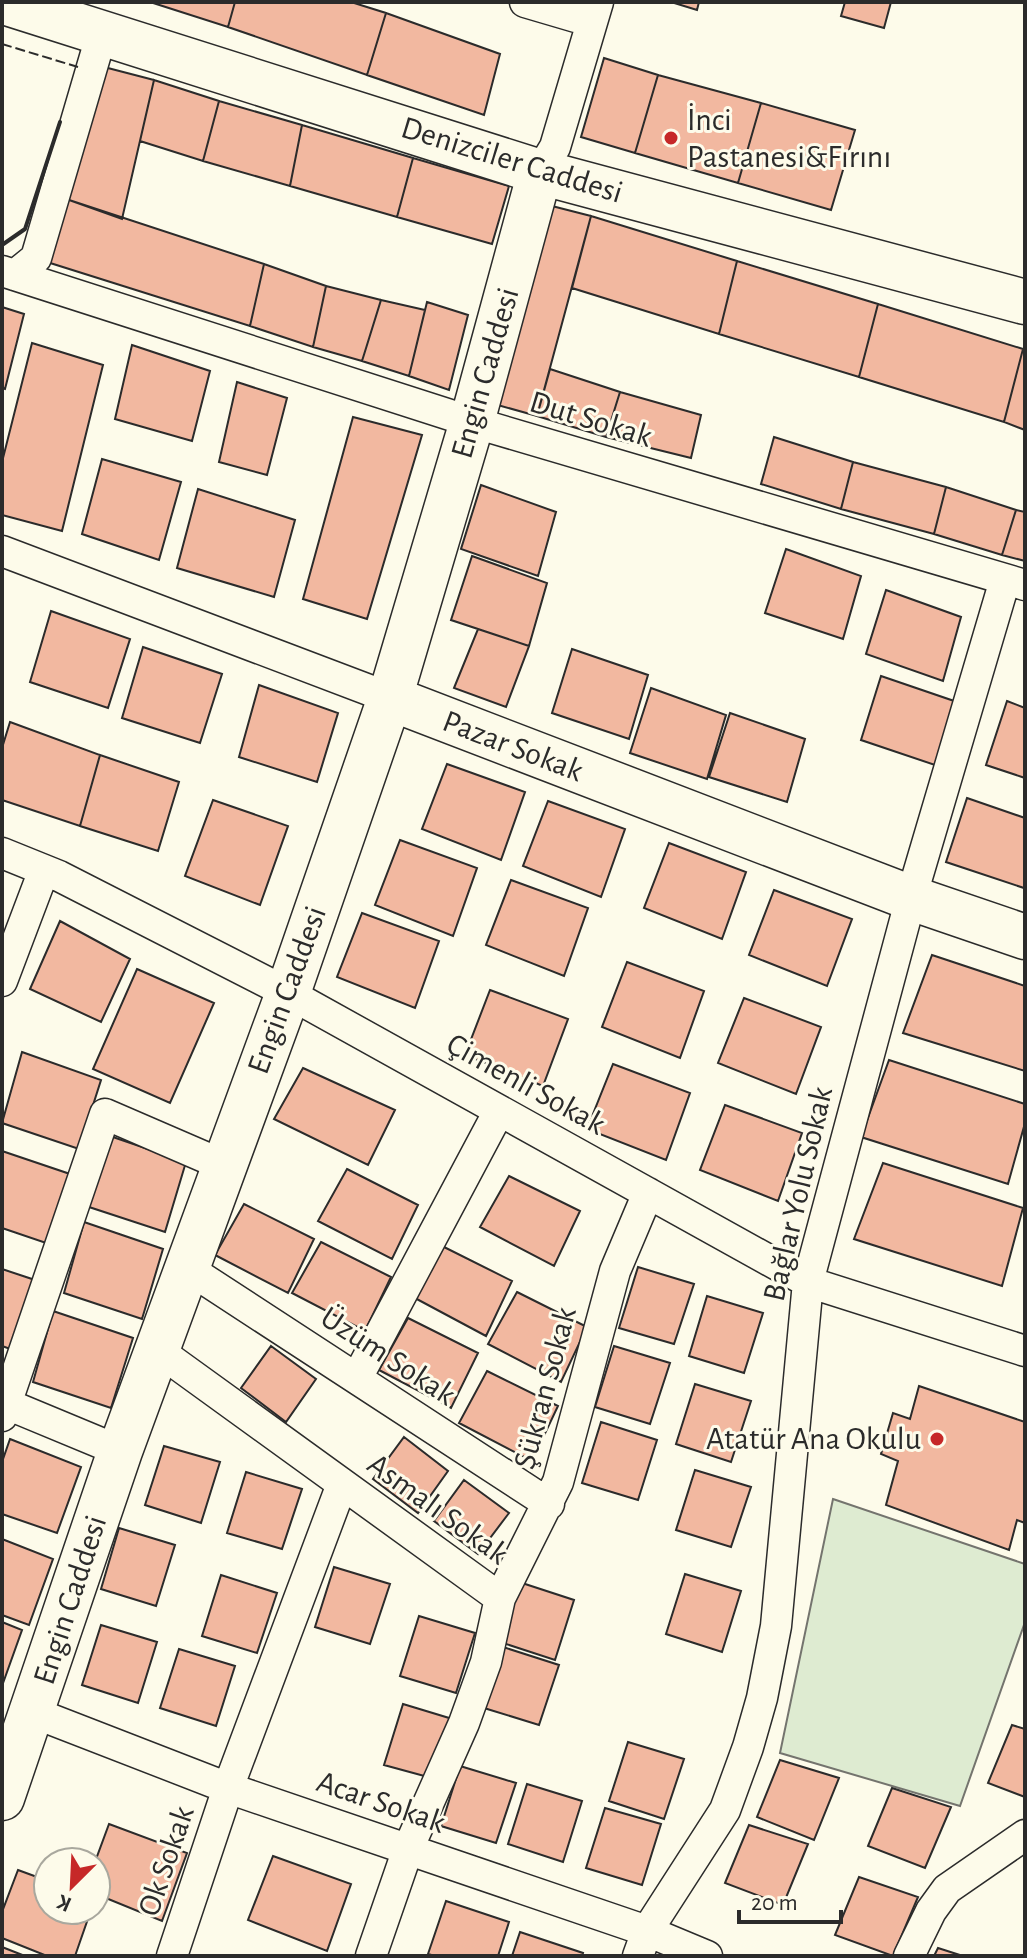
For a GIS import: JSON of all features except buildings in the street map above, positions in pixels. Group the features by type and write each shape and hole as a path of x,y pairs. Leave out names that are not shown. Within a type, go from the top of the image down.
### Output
{"street":[{"name":"Denizciler Caddesi","path":"4,2 540,172 1025,302"},
{"path":"525,2 585,7"},
{"name":"Engin Caddesi","path":"2,1798 120,1451 288,993 390,698 472,422 540,172 538,142 585,7"},
{"path":"9,273 36,258 102,33"},
{"name":"Dut Sokak","path":"9,273 472,422 1015,582"},
{"name":"Pazar Sokak","path":"2,551 911,898 1025,937"},
{"name":"Bağlar Yolu Sokak","path":"642,1943 725,1810 762,1698 776,1626 808,1282 911,898 1015,582"},
{"name":"Çimenli Sokak","path":"2,853 44,870 288,993 808,1282 1025,1351"},
{"path":"2,981 44,870"},
{"path":"357,1378 499,1111"},
{"path":"120,1451 4,1407 105,1114 223,1165"},
{"name":"Şükran Sokak","path":"500,1598 558,1482 615,1271 648,1193"},
{"name":"Üzüm Sokak","path":"187,1268 549,1504"},
{"name":"Asmalı Sokak","path":"156,1349 500,1598 486,1662 464,1723 408,1849 371,1956"},
{"name":"Ok Sokak","path":"172,1956 228,1788 342,1484"},
{"name":"Acar Sokak","path":"32,1712 228,1788 408,1849 642,1943 707,1956"},
{"path":"909,1956 931,1911 947,1889 1025,1835"}],"green space":[{"path":"833,1499 1025,1564 1025,1622 960,1806 780,1753"}],"fence":[{"path":"2,44 78,67"}],"wall":[{"path":"2,245 25,229 60,122"}],"place":[{"name":"İnci Pastanesi&Fırını","path":"671,138"},
{"name":"Atatür Ana Okulu","path":"937,1439"}]}
